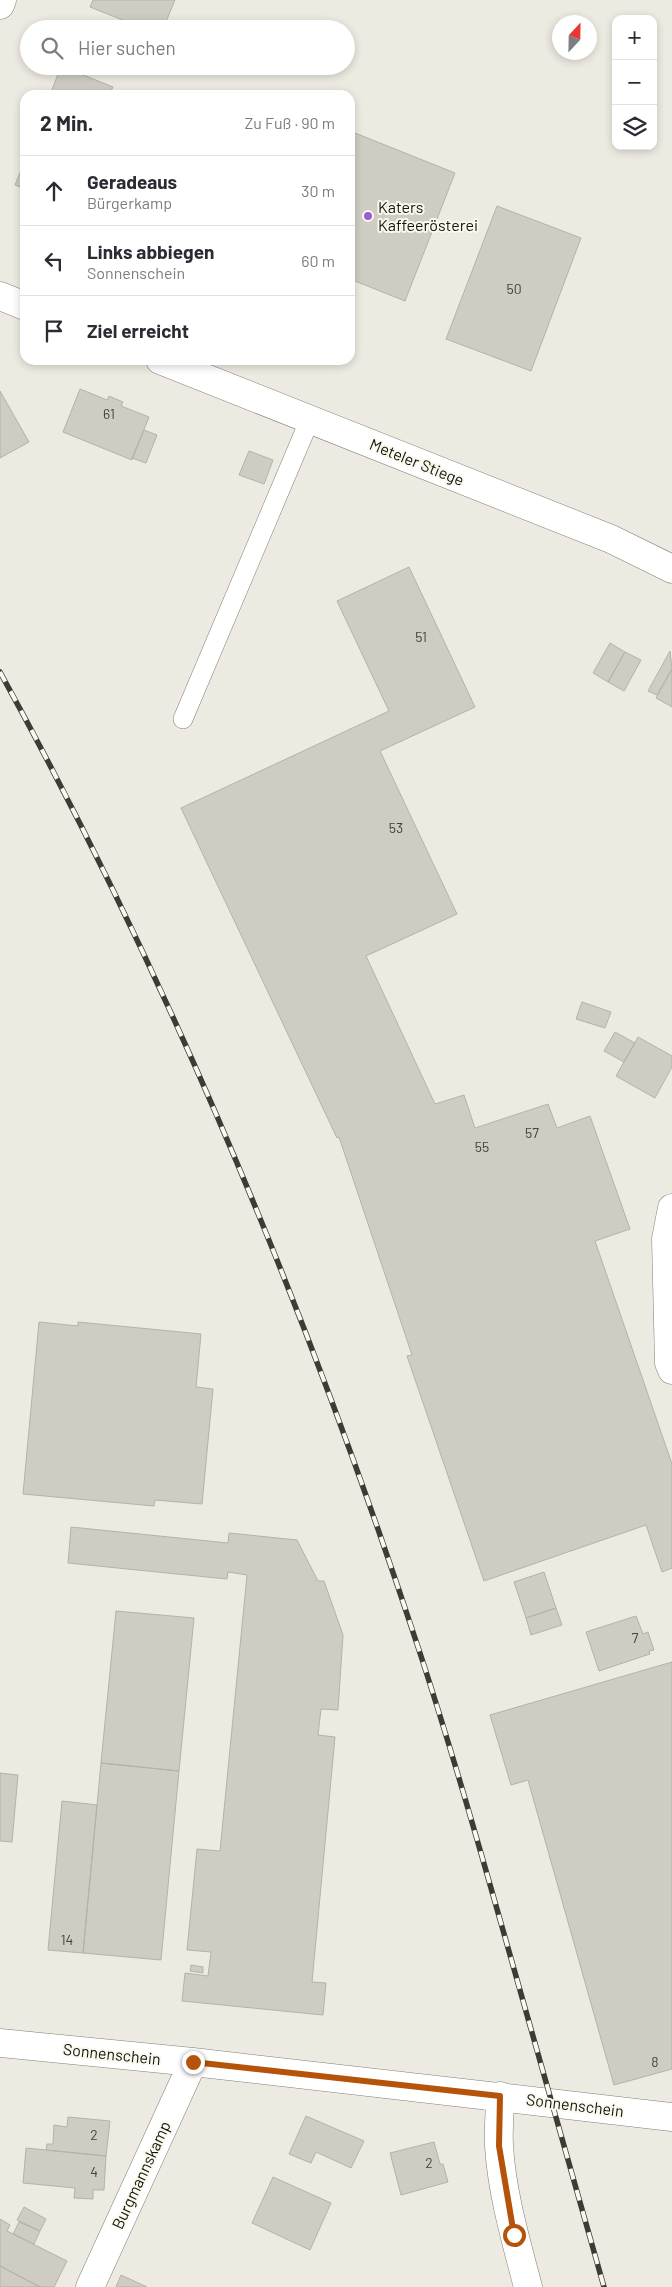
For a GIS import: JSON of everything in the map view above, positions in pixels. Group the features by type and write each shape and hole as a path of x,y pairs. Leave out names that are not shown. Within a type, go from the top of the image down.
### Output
{"street":[{"path":"0,5 2,0"},
{"path":"0,296 20,304"},
{"name":"Meteler Stiege","path":"173,365 611,539 672,569"},
{"path":"672,1208 666,1239 670,1363 672,1370"},
{"name":"Sonnenschein","path":"0,2043 193,2062 672,2116"},
{"name":"Burgmannskamp","path":"90,2287 193,2062"},
{"path":"500,2096 499,2146 502,2172 514,2235 528,2287"}],"lane":[{"path":"183,719 310,419"}],"building":[{"path":"93,0 175,0 167,20 122,20 90,7"},
{"path":"58,75 83,75 113,87 112,90 52,90"},
{"path":"355,133 455,173 405,301 355,281"},
{"path":"20,172 20,187 15,185"},
{"path":"497,206 581,238 531,371 446,339"},
{"path":"80,389 107,400 109,396 123,402 121,406 149,417 132,460 63,432"},
{"path":"0,391 29,442 0,458"},
{"path":"144,430 157,435 146,463 132,458"},
{"path":"249,451 273,460 264,484 239,475"},
{"path":"409,567 475,707 380,751 457,914 366,956 435,1104 464,1095 475,1128 548,1104 557,1128 590,1116 630,1229 595,1241 672,1464 672,1568 662,1572 646,1525 484,1581 407,1356 412,1355 339,1137 337,1138 181,808 389,711 337,601"},
{"path":"610,643 625,652 608,682 593,673"},
{"path":"670,651 672,669 657,695 648,691"},
{"path":"625,652 641,660 624,691 608,682"},
{"path":"672,669 672,707 656,698"},
{"path":"582,1002 611,1012 605,1028 576,1019"},
{"path":"615,1032 635,1043 624,1062 604,1051"},
{"path":"638,1037 672,1056 672,1067 655,1098 616,1076"},
{"path":"39,1322 78,1326 78,1322 201,1334 196,1387 213,1389 202,1504 155,1500 154,1506 23,1494"},
{"path":"71,1527 228,1543 229,1533 297,1540 318,1581 324,1581 343,1635 338,1710 321,1709 318,1735 335,1737 312,1982 326,1983 323,2015 182,2001 185,1973 208,1976 211,1952 187,1950 197,1849 220,1851 247,1575 228,1572 227,1579 68,1563"},
{"path":"544,1572 556,1608 526,1618 514,1582"},
{"path":"556,1608 562,1625 531,1635 526,1618"},
{"path":"116,1611 194,1618 179,1771 101,1763"},
{"path":"636,1616 643,1634 648,1632 654,1650 649,1651 650,1654 599,1671 586,1632"},
{"path":"672,1662 672,2069 614,2085 528,1780 511,1785 490,1715"},
{"path":"101,1763 179,1771 161,1960 83,1953"},
{"path":"0,1773 18,1775 12,1842 0,1841"},
{"path":"62,1801 97,1805 83,1953 48,1950"},
{"path":"191,1965 203,1967 203,1973 190,1971"},
{"path":"306,2116 364,2141 351,2168 316,2152 311,2163 289,2154"},
{"path":"68,2117 110,2121 106,2156 46,2150 47,2144 53,2144 54,2125 67,2127"},
{"path":"434,2142 440,2164 443,2164 448,2182 401,2195 390,2153"},
{"path":"26,2148 106,2156 104,2190 93,2190 93,2199 74,2198 75,2188 23,2183"},
{"path":"273,2177 331,2203 310,2250 252,2223"},
{"path":"24,2207 46,2219 40,2231 17,2220"},
{"path":"0,2219 10,2225 7,2231 67,2261 54,2287 40,2287 0,2266"},
{"path":"19,2222 40,2231 34,2244 13,2234"},
{"path":"0,2266 40,2287 0,2287"},
{"path":"121,2275 147,2287 116,2287"}],"railway":[{"path":"0,672 63,790 179,1030 232,1152 332,1401 377,1527 445,1731 604,2287"}],"place":[{"name":"Katers Kaffeerösterei","path":"368,216"}],"route":[{"path":"193,2062 500,2096 499,2146 514,2235"}]}
